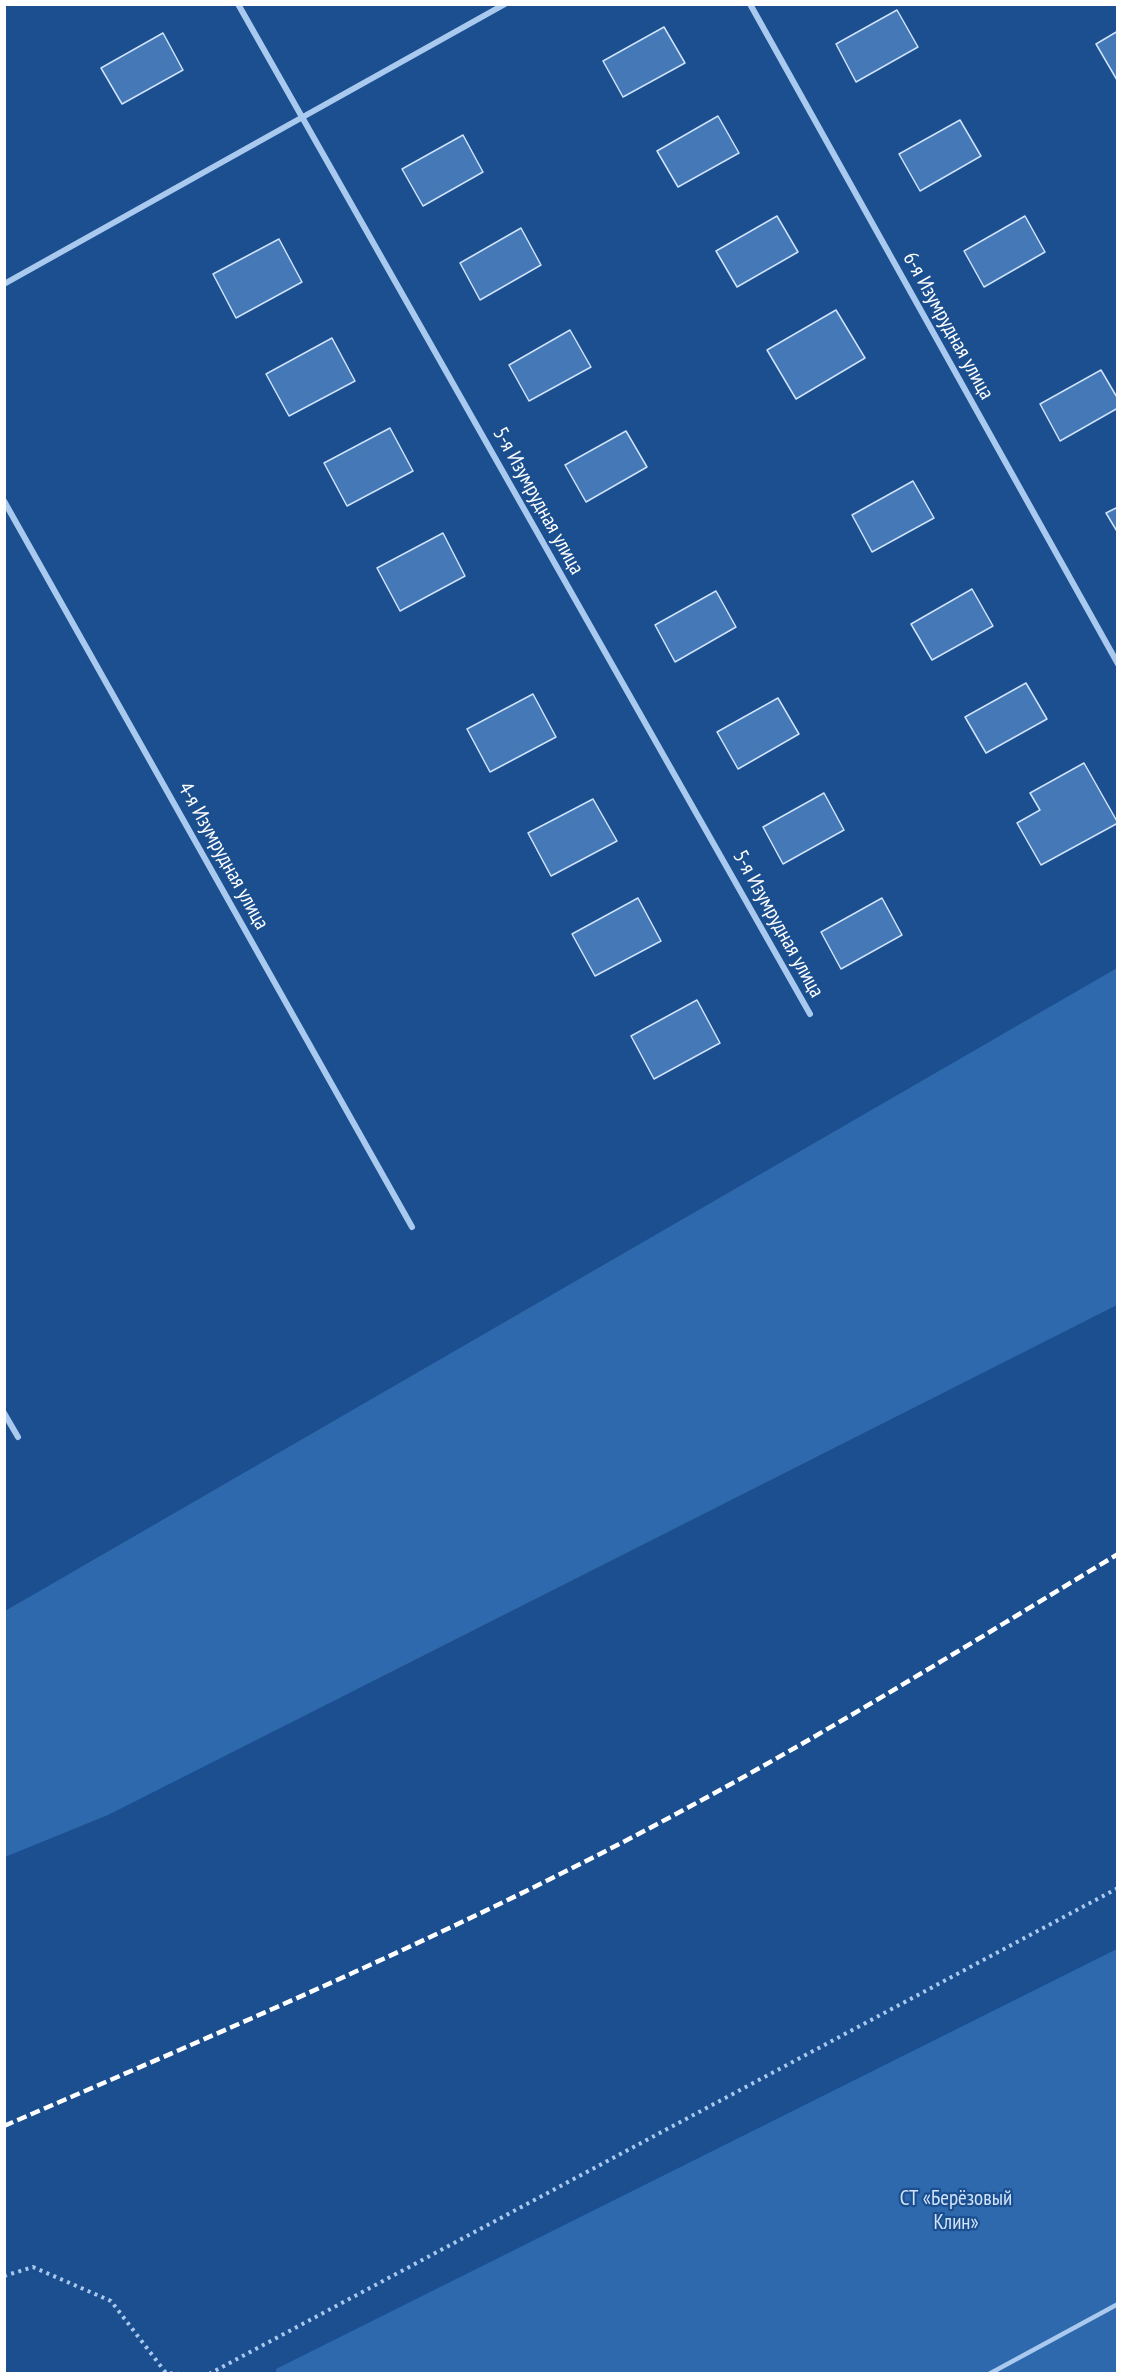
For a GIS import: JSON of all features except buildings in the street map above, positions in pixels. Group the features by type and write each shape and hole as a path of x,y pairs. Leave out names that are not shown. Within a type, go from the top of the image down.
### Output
{"street":[{"name":"5-я Изумрудная улица","path":"238,4 810,1014"},
{"path":"4,284 505,4"},
{"name":"6-я Изумрудная улица","path":"750,4 1118,664"},
{"name":"4-я Изумрудная улица","path":"4,501 412,1227"},
{"path":"4,1413 18,1437"}],"lane":[{"path":"989,2373 1118,2304"}],"path":[{"path":"209,2373 1118,1888"},
{"path":"4,2276 33,2267 111,2301 166,2373 180,2373"}],"green space":[{"path":"1117,968 1117,1305 108,1815 5,1857 5,1611"},
{"name":"СТ «Берёзовый Клин»","path":"1117,1949 1117,2373 276,2374 276,2369"}],"railway":[{"path":"4,2126 350,1974 606,1851 798,1746 1118,1554"}]}
